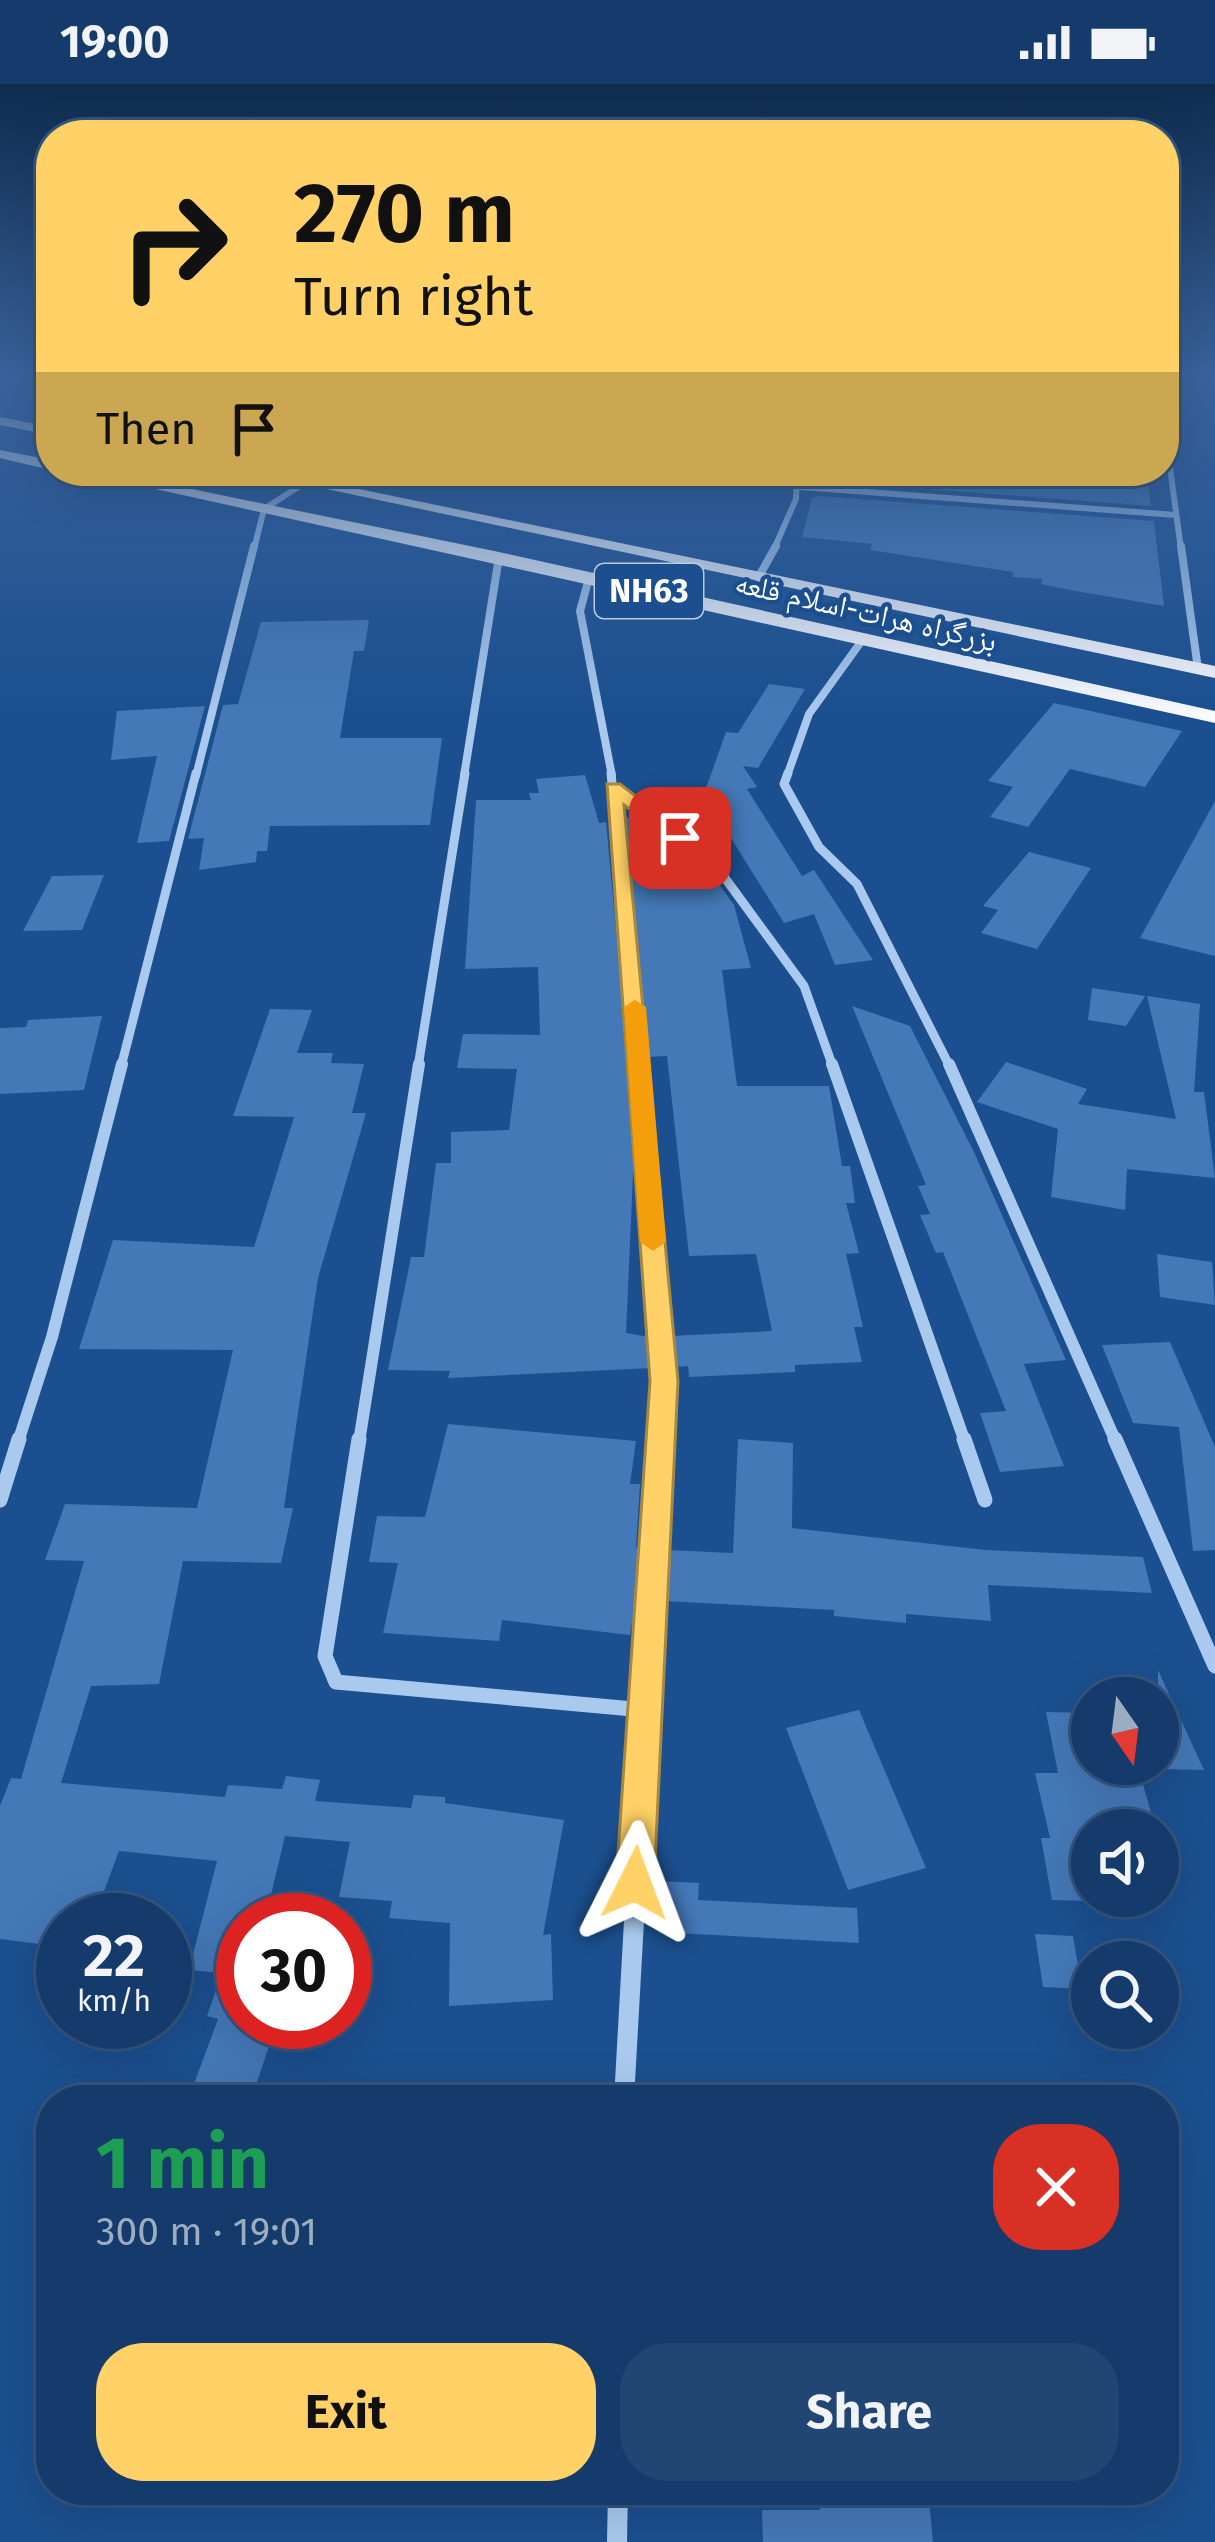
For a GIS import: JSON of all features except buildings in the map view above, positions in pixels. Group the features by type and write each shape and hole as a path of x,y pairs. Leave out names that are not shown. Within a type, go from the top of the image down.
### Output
{"highway":[{"name":"بزرگراه هرات-اسلام قلعه","path":"157,487 499,557 1215,717"},
{"name":"بزرگراه هرات-اسلام قلعه","path":"328,487 1207,670"}],"street":[{"path":"0,1500 52,1336 264,509 299,487"},
{"path":"758,578 800,487 1176,515"},
{"path":"1172,487 1207,670"},
{"path":"499,557 325,1656 336,1682 365,1688 644,1710"},
{"path":"589,578 580,611 614,788 664,1381 625,2085"},
{"path":"863,639 809,714 784,784 819,848 857,884 919,997 1215,1666"},
{"path":"614,788 714,863 804,986 985,1500"},
{"path":"617,2542 618,2505"}],"slow traffic":[{"path":"635,1007 653,1242"}],"route":[{"path":"635,1883 664,1381 614,788 680,838"}]}
